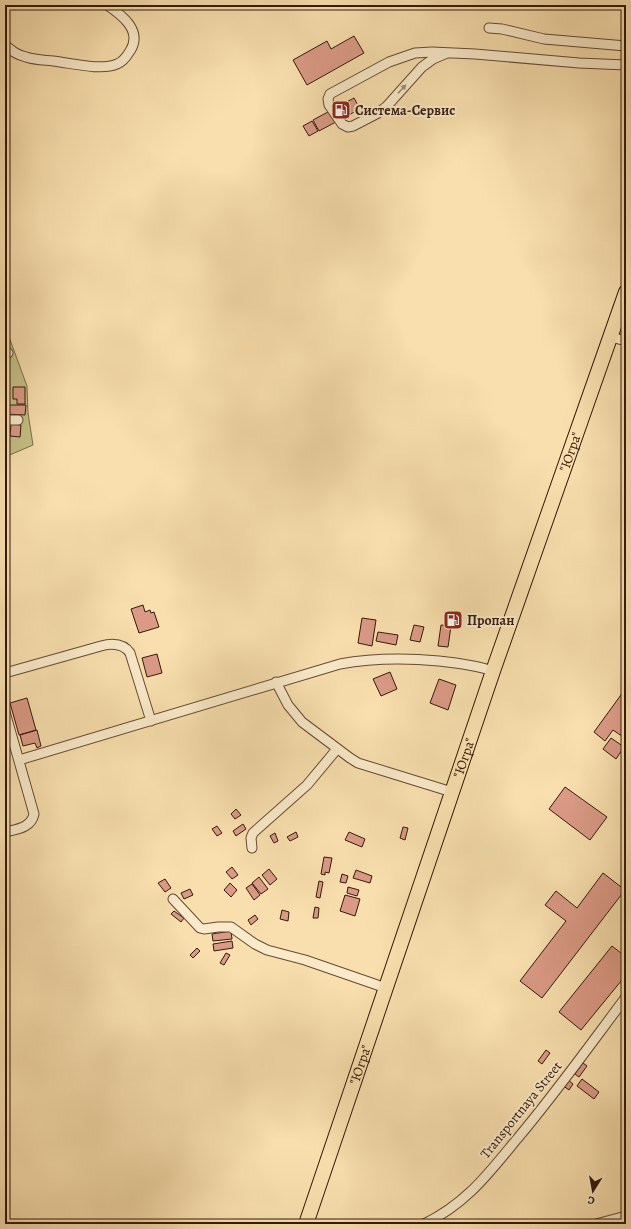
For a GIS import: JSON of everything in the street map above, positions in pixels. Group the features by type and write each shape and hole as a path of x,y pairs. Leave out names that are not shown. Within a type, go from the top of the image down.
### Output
{"highway":[{"name":"\"Югра\"","path":"306,1224 493,672 626,292"}],"street":[{"path":"5,45 13,52 27,58 95,66 119,64 127,56 132,47 134,37 131,26 123,16 107,5"},
{"path":"489,28 502,29 544,39 626,46"},
{"path":"447,53 433,59 422,67 387,106 378,113 353,126 348,127 342,124 329,105 328,99 330,94 389,62 415,54 432,52 475,54 579,63 626,65"},
{"path":"611,337 626,341"},
{"path":"5,420 18,420"},
{"path":"5,673 101,646 116,644 127,648 130,653 151,720"},
{"path":"19,760 340,664 371,659 416,659 469,664 493,672"},
{"path":"276,682 294,714 337,749 358,762 452,792"},
{"path":"5,712 34,814 30,823 5,832"},
{"path":"252,848 251,843 253,833 307,785 337,749"},
{"path":"174,899 200,928 231,928 267,950 324,966 386,988"},
{"name":"Transportnaya Street","path":"424,1224 457,1205 475,1188 534,1119 626,997"},
{"path":"596,1224 626,1216"}],"shaded area":[{"path":"5,326 27,386 28,413 33,445 5,457"}],"building":[{"path":"354,36 364,53 307,85 293,60 327,41 331,49"},
{"path":"354,98 360,109 319,131 313,120"},
{"path":"312,121 318,131 309,136 303,126"},
{"path":"13,387 25,387 25,404 17,404 17,399 13,399"},
{"path":"5,405 26,405 25,415 5,414"},
{"path":"11,424 21,425 20,437 10,436"},
{"path":"143,605 145,612 150,610 151,613 154,612 159,627 139,633 131,609"},
{"path":"362,618 376,620 372,646 358,643"},
{"path":"414,625 424,627 420,642 410,640"},
{"path":"441,625 451,626 448,647 438,646"},
{"path":"378,632 398,635 396,645 376,641"},
{"path":"157,654 162,673 147,677 142,658"},
{"path":"390,672 397,689 381,696 373,679"},
{"path":"439,679 456,685 448,710 430,703"},
{"path":"626,688 626,739 613,730 605,741 594,732"},
{"path":"27,698 36,730 19,735 10,703"},
{"path":"37,730 41,746 37,748 35,743 23,746 20,735"},
{"path":"611,738 624,747 616,759 603,749"},
{"path":"565,787 607,817 590,840 549,809"},
{"path":"236,809 241,815 235,819 231,814"},
{"path":"243,824 246,829 236,836 233,831"},
{"path":"217,826 222,833 217,836 212,829"},
{"path":"403,827 408,828 405,840 400,838"},
{"path":"296,832 298,837 290,841 287,837"},
{"path":"349,832 365,839 362,847 345,840"},
{"path":"275,833 278,841 274,843 270,836"},
{"path":"324,857 332,858 329,873 325,872 325,875 321,874"},
{"path":"232,867 238,875 232,879 226,872"},
{"path":"269,869 277,879 270,885 262,875"},
{"path":"356,870 372,876 370,883 353,878"},
{"path":"603,873 625,890 542,998 520,981 566,921 545,905 556,891 577,908"},
{"path":"342,874 348,876 346,883 340,882"},
{"path":"259,877 268,889 261,894 252,883"},
{"path":"165,879 171,888 165,892 158,883"},
{"path":"319,881 323,882 320,898 316,897"},
{"path":"230,883 237,890 231,897 224,890"},
{"path":"252,884 260,895 254,900 246,888"},
{"path":"348,887 359,890 357,896 347,893"},
{"path":"190,889 193,895 184,899 181,893"},
{"path":"345,895 360,899 355,916 340,911"},
{"path":"315,907 319,908 318,918 313,918"},
{"path":"282,910 289,912 288,921 280,919"},
{"path":"174,911 184,918 181,922 171,914"},
{"path":"255,915 258,919 251,925 248,920"},
{"path":"231,931 232,939 213,941 212,934"},
{"path":"232,941 233,948 214,951 213,944"},
{"path":"612,946 626,957 626,975 581,1030 559,1012"},
{"path":"197,948 200,951 193,958 190,955"},
{"path":"226,953 230,955 224,965 220,963"},
{"path":"546,1050 550,1053 542,1064 538,1061"},
{"path":"583,1063 587,1066 579,1077 575,1074"},
{"path":"567,1079 573,1084 569,1090 562,1085"},
{"path":"582,1079 599,1092 594,1099 577,1086"}],"place":[{"name":"Система-Сервис","path":"341,110"},
{"name":"Пропан","path":"453,620"}]}
